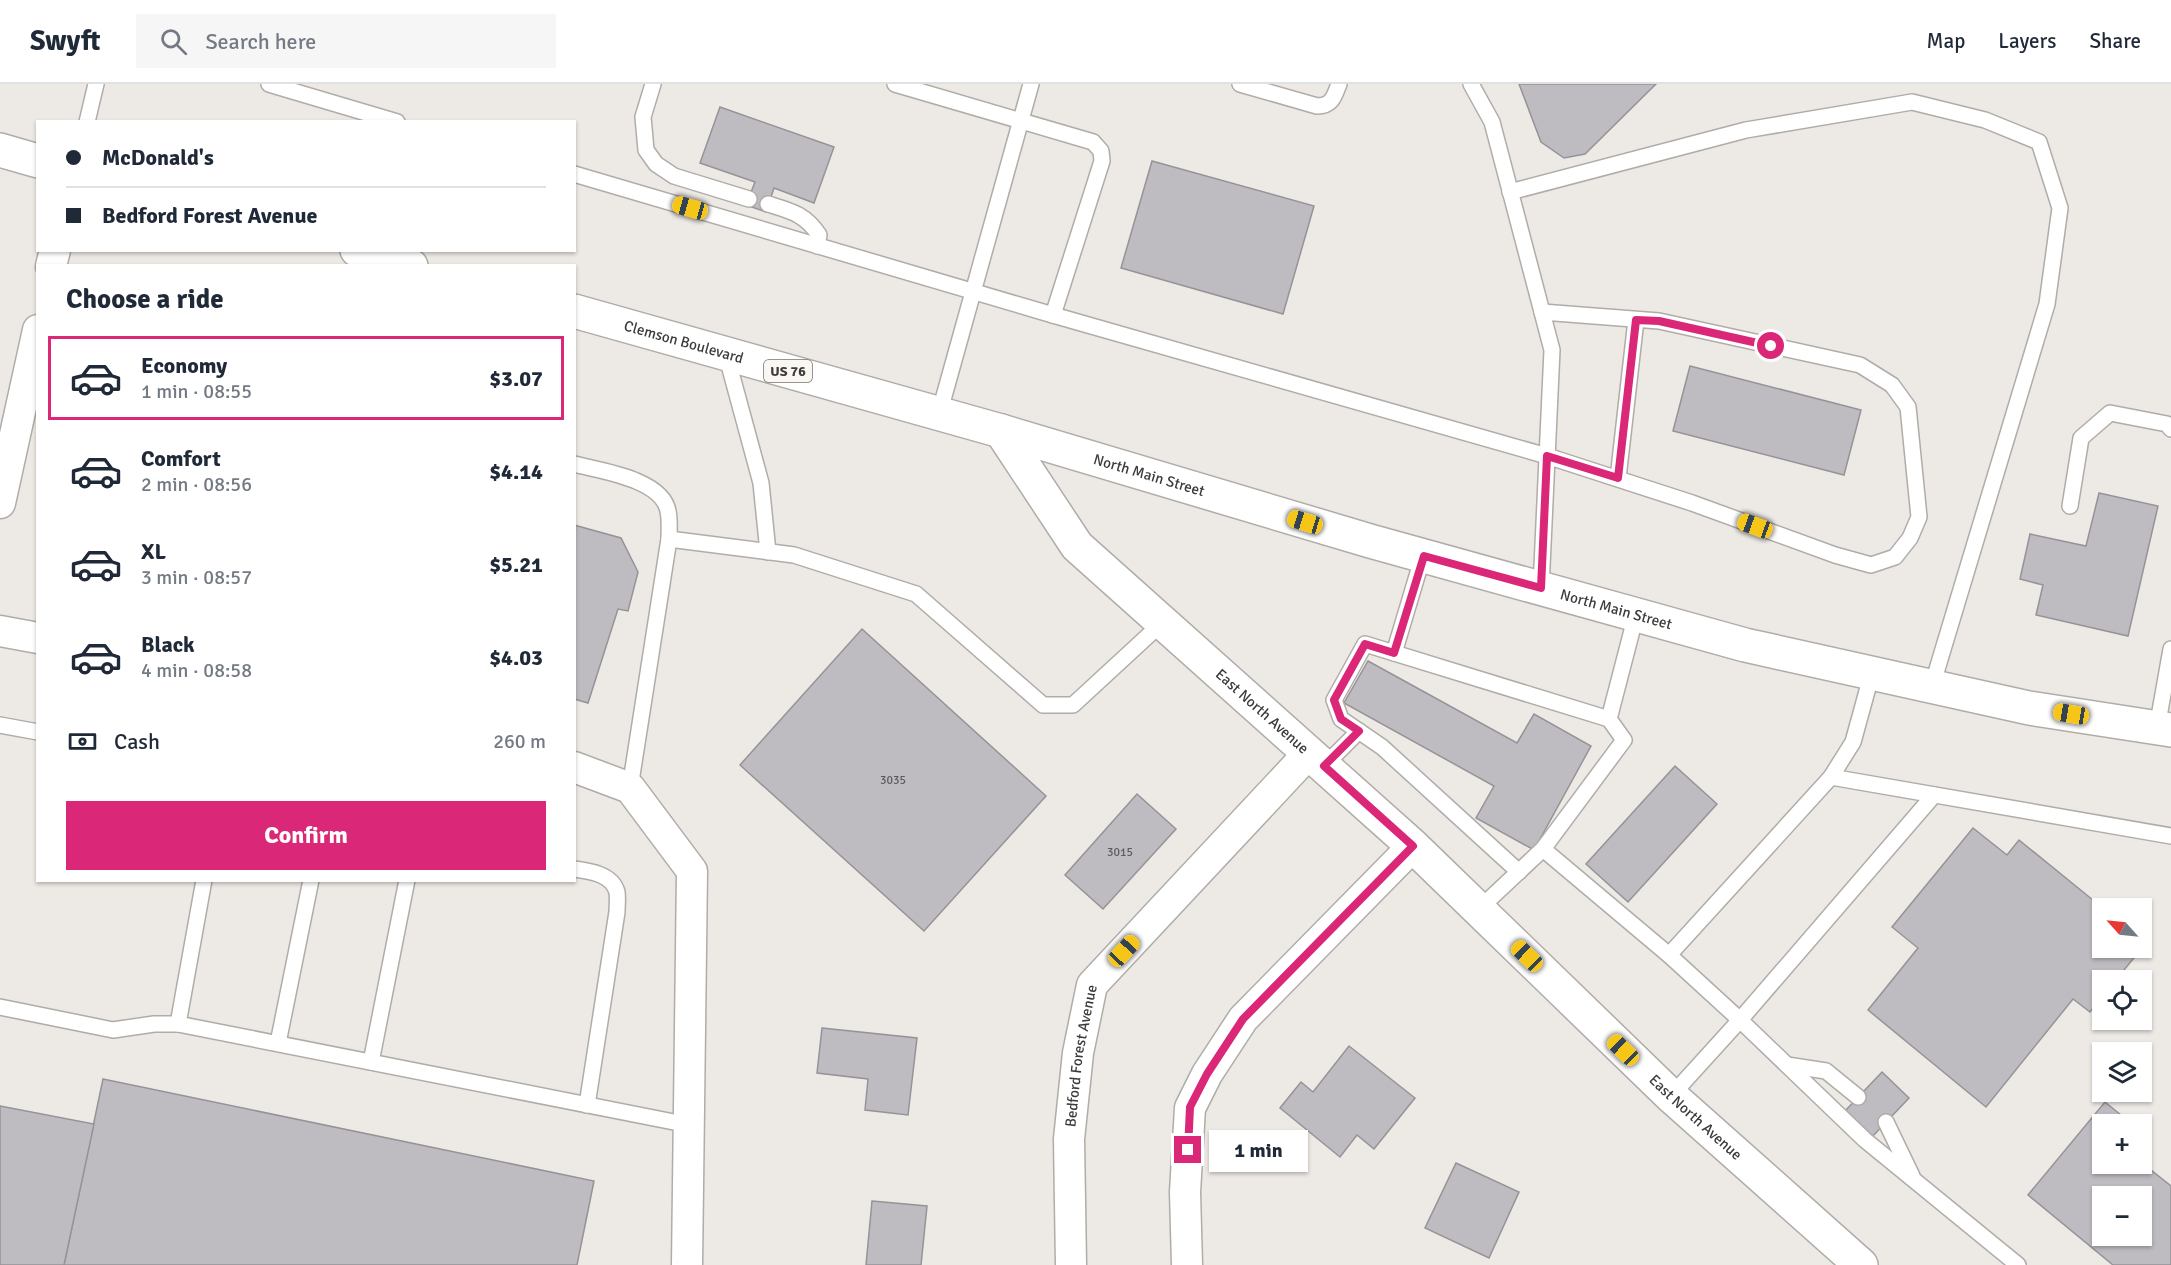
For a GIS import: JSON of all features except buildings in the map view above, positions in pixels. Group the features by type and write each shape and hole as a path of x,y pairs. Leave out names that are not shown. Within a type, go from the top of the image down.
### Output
{"main road":[{"path":"0,150 36,160"},
{"path":"364,252 404,264"},
{"name":"Clemson Boulevard","path":"576,312 1001,431"},
{"name":"North Main Street","path":"1001,431 1424,556 1745,645 2028,708 2164,729"},
{"name":"East North Avenue","path":"1001,431 1077,546 1413,846 1671,1096 1861,1265"}],"street":[{"path":"0,502 36,339"},
{"path":"0,631 36,638"},
{"name":"Bedford Forest Avenue","path":"1071,1265 1070,1139 1078,1053 1092,985 1317,760"},
{"path":"576,768 630,788 692,870 687,1265"},
{"path":"1187,1265 1185,1192 1190,1107 1207,1074 1243,1019 1413,846"}],"lane":[{"path":"87,120 96,84"},
{"path":"269,84 390,120"},
{"path":"653,84 643,117 646,150 656,164 674,176 749,199"},
{"path":"896,84 1093,142 1101,151 1102,161 1053,315"},
{"path":"939,414 1031,84"},
{"path":"1240,84 1317,106 1326,106 1333,101 1339,84"},
{"path":"1471,84 1492,122 1552,350 1541,588"},
{"path":"1510,192 1746,130 1912,102 1985,120 2039,142 2060,208 2047,304 1932,686"},
{"path":"576,175 1053,315 1547,456 1702,506 1835,555 1872,565 1895,557 1910,538 1919,517 1908,408 1892,386 1860,365 1659,321 1542,312"},
{"path":"768,204 797,213 810,222 819,235 817,246"},
{"path":"1618,478 1636,320"},
{"path":"726,354 761,483 768,552"},
{"path":"2070,506 2080,438 2110,413 2167,424 2171,429"},
{"path":"576,465 642,482 657,493 668,509 669,539 630,788"},
{"path":"669,539 794,555 916,594 1043,705 1073,705 1163,622"},
{"path":"1394,653 1424,556"},
{"path":"1609,719 1636,615"},
{"path":"1479,909 1519,872 1543,849 1624,740 1609,719 1365,644 1334,700 1341,719 1382,747 1519,872"},
{"path":"2164,729 2171,649"},
{"path":"1669,955 1831,777 1853,742 1872,673"},
{"path":"0,725 36,732"},
{"path":"1317,760 1359,731"},
{"path":"1831,777 2171,836"},
{"path":"1671,1096 1740,1020 1934,795"},
{"path":"1543,849 1669,955 1865,1140 2018,1265"},
{"path":"576,869 594,872 610,880 616,891 617,912 587,1105"},
{"path":"178,1024 204,882"},
{"path":"278,1043 310,882"},
{"path":"371,1062 407,882"},
{"path":"0,1007 113,1030 153,1024 178,1024 689,1125"},
{"path":"1787,1065 1827,1071 1858,1097"},
{"path":"1886,1122 1914,1182"}],"route":[{"path":"1188,1150 1190,1107 1207,1074 1243,1019 1413,846 1324,766 1359,731 1341,719 1334,700 1365,644 1394,653 1424,556 1541,588 1547,456 1618,478 1636,320 1659,321 1771,346"}]}
